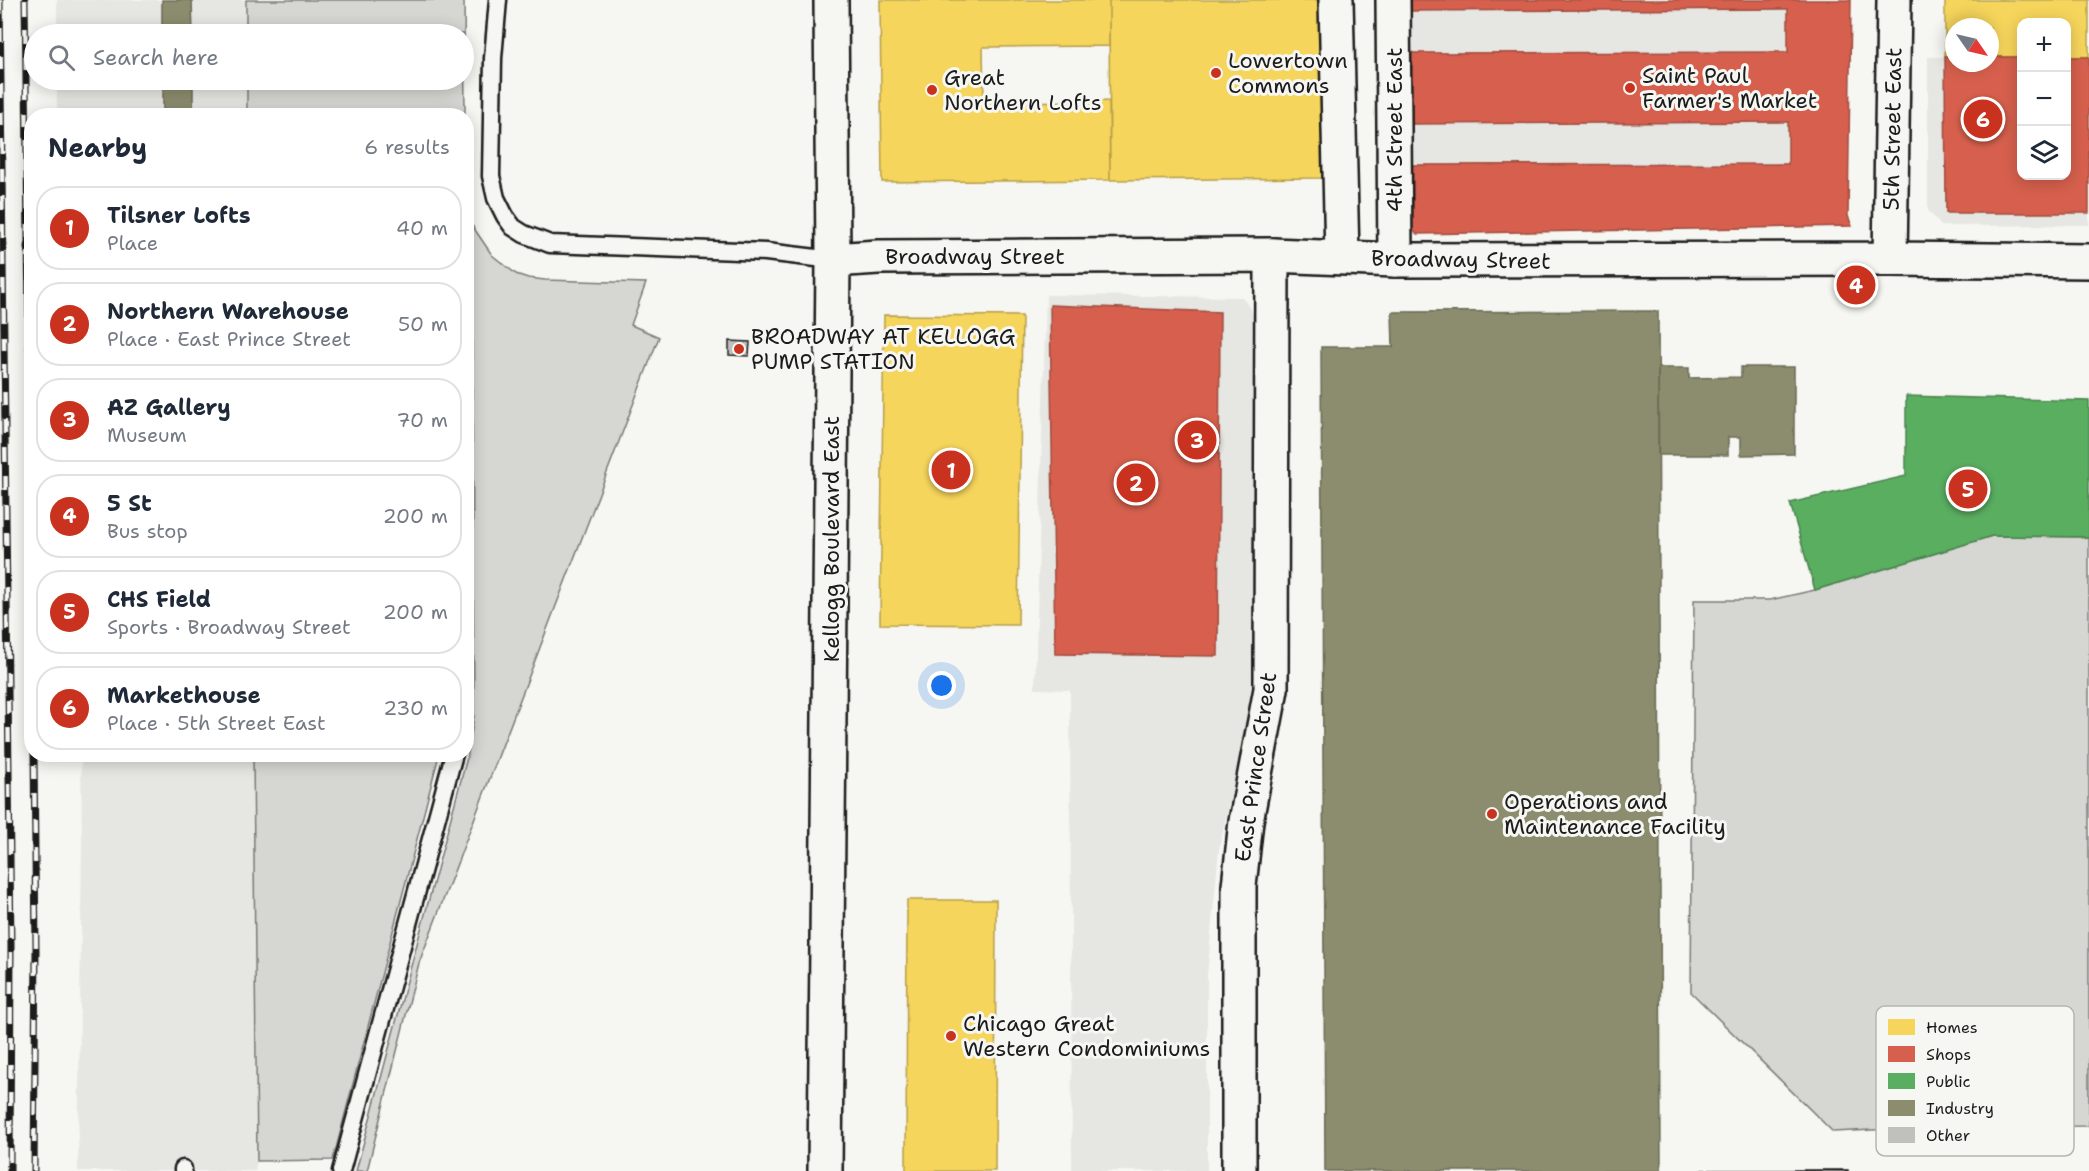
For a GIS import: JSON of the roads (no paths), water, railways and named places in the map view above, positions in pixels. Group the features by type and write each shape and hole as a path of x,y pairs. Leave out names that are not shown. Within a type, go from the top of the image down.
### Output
{"street":[{"name":"Kellogg Boulevard East","path":"825,1171 833,260 831,0"},
{"path":"1336,0 1342,257"},
{"name":"4th Street East","path":"1393,0 1395,260"},
{"name":"5th Street East","path":"1890,259 1894,0"},
{"name":"Broadway Street","path":"833,260 890,256 1272,255 1395,260 2089,261"},
{"name":"East Prince Street","path":"1239,1171 1239,885 1246,821 1271,688 1272,255"}],"lane":[{"path":"498,0 493,58 491,176 496,198 513,226 524,234 550,244 766,252 833,260"},
{"path":"341,1171 452,762"}],"railway":[{"path":"0,0 11,945 10,1171"},
{"path":"25,0 25,24"},
{"path":"26,90 26,108"},
{"path":"34,762 36,950 34,1171"}],"place":[{"name":"Lowertown Commons","path":"1216,73"},
{"name":"Saint Paul Farmer's Market","path":"1630,88"},
{"name":"Great Northern Lofts","path":"932,90"},
{"name":"Markethouse","path":"1983,119"},
{"name":"5 St","path":"1856,285"},
{"name":"BROADWAY AT KELLOGG PUMP STATION","path":"739,349"},
{"name":"AZ Gallery","path":"1197,440"},
{"name":"Tilsner Lofts","path":"951,470"},
{"name":"Northern Warehouse","path":"1136,483"},
{"name":"CHS Field","path":"1968,489"},
{"name":"Operations and Maintenance Facility","path":"1492,814"},
{"name":"Chicago Great Western Condominiums","path":"951,1036"}]}
